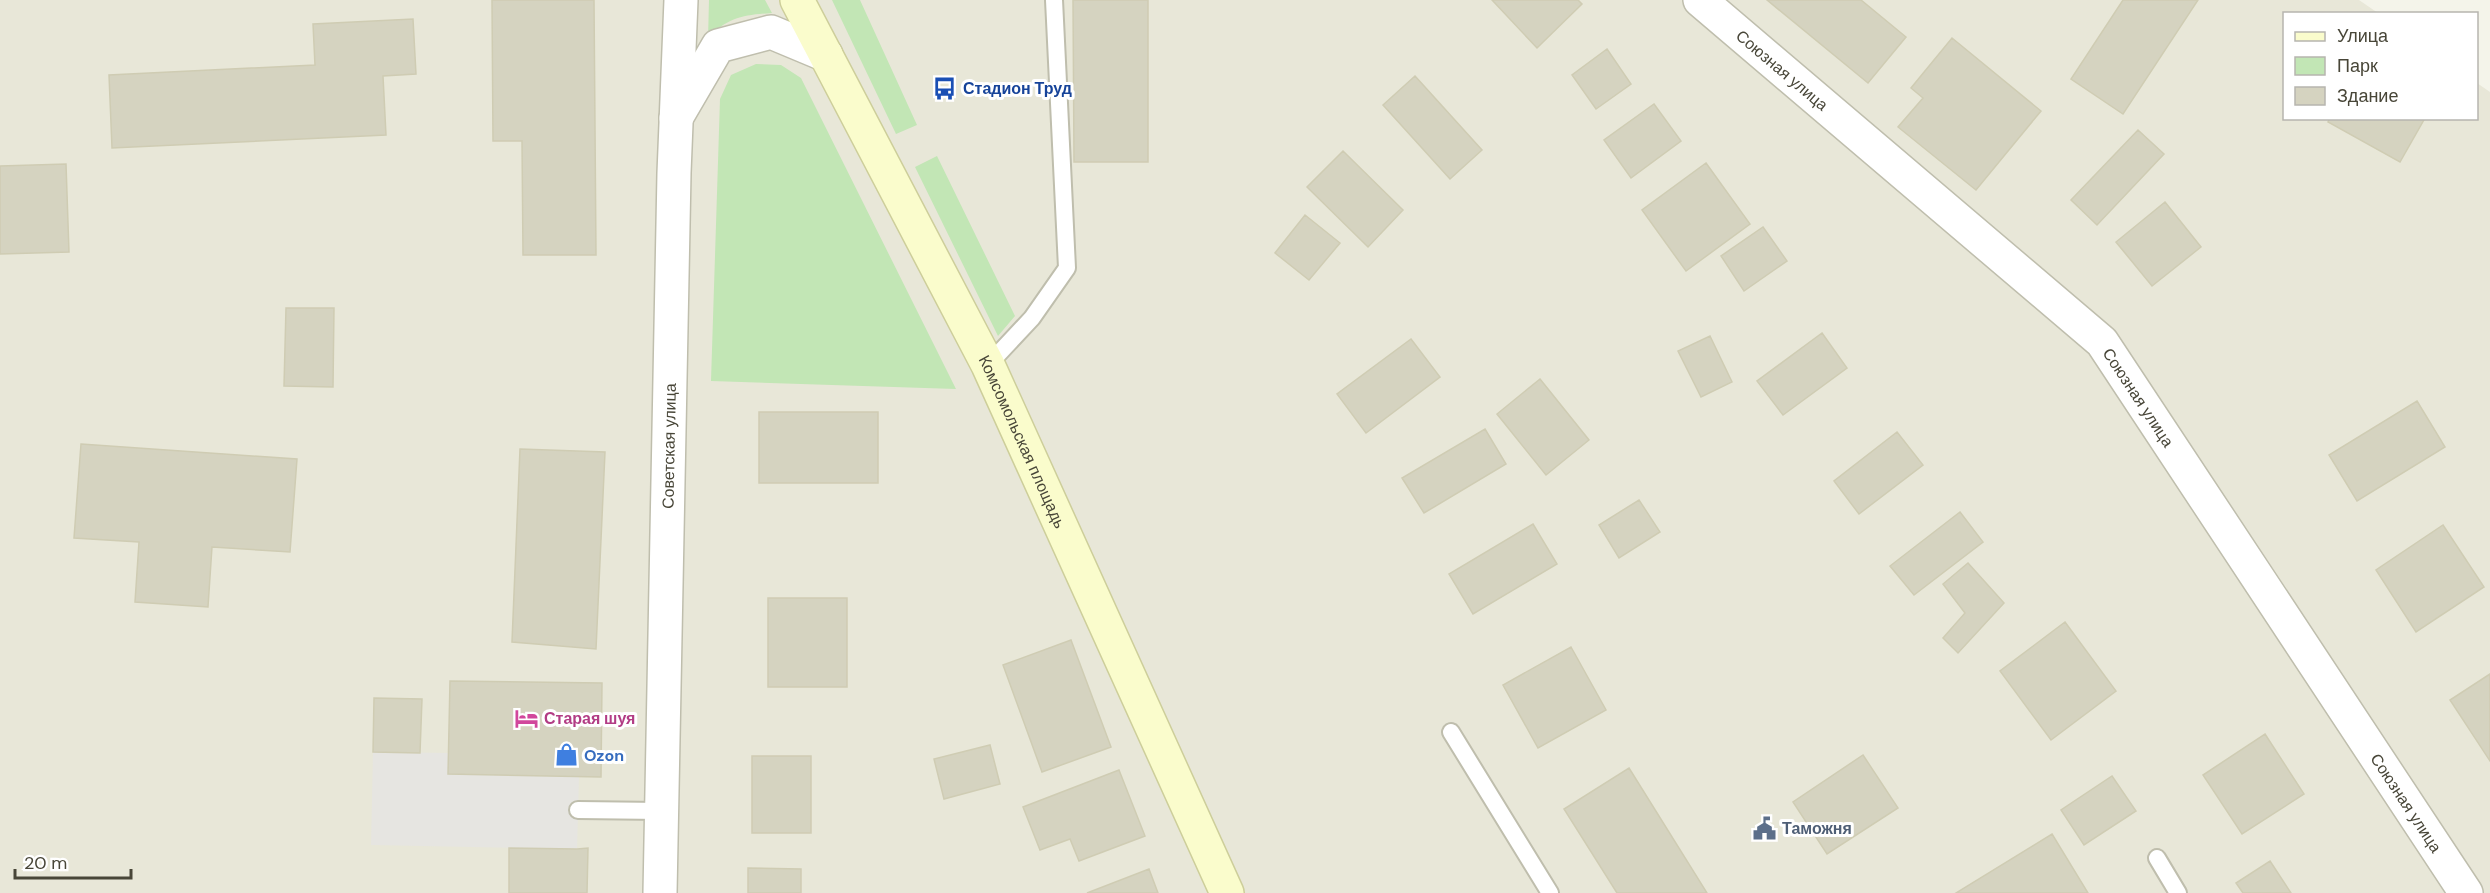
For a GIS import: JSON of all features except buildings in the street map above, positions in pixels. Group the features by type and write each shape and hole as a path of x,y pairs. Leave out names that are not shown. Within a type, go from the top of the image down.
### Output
{"main road":[{"name":"Комсомольская площадь","path":"797,0 988,365 1227,893"}],"street":[{"name":"Советская улица","path":"660,893 676,118 681,0"},
{"name":"Союзная улица","path":"1700,0 2102,342 2466,893"},
{"path":"676,118 718,46 771,32 826,55"}],"lane":[{"path":"988,365 1032,318 1067,268 1054,0"},
{"path":"1451,732 1550,893"},
{"path":"578,810 661,811"},
{"path":"2157,858 2178,893"}],"shaded area":[{"path":"0,0 2359,0 2377,12 2283,12 2283,120 2478,120 2478,84 2490,92 2490,893 0,893"},
{"path":"373,752 449,753 449,774 579,777 577,849 371,845"}],"green space":[{"path":"709,0 765,0 772,13 737,18 722,26 708,39"},
{"path":"832,0 860,0 917,125 896,134"},
{"path":"756,64 781,65 801,78 956,389 711,381 720,99 731,75"},
{"path":"937,156 1015,316 998,336 915,167"}],"place":[{"name":"Стадион Труд","path":"945,88"},
{"name":"Старая шуя","path":"526,718"},
{"name":"Ozon","path":"566,755"},
{"name":"Таможня","path":"1764,828"}]}
